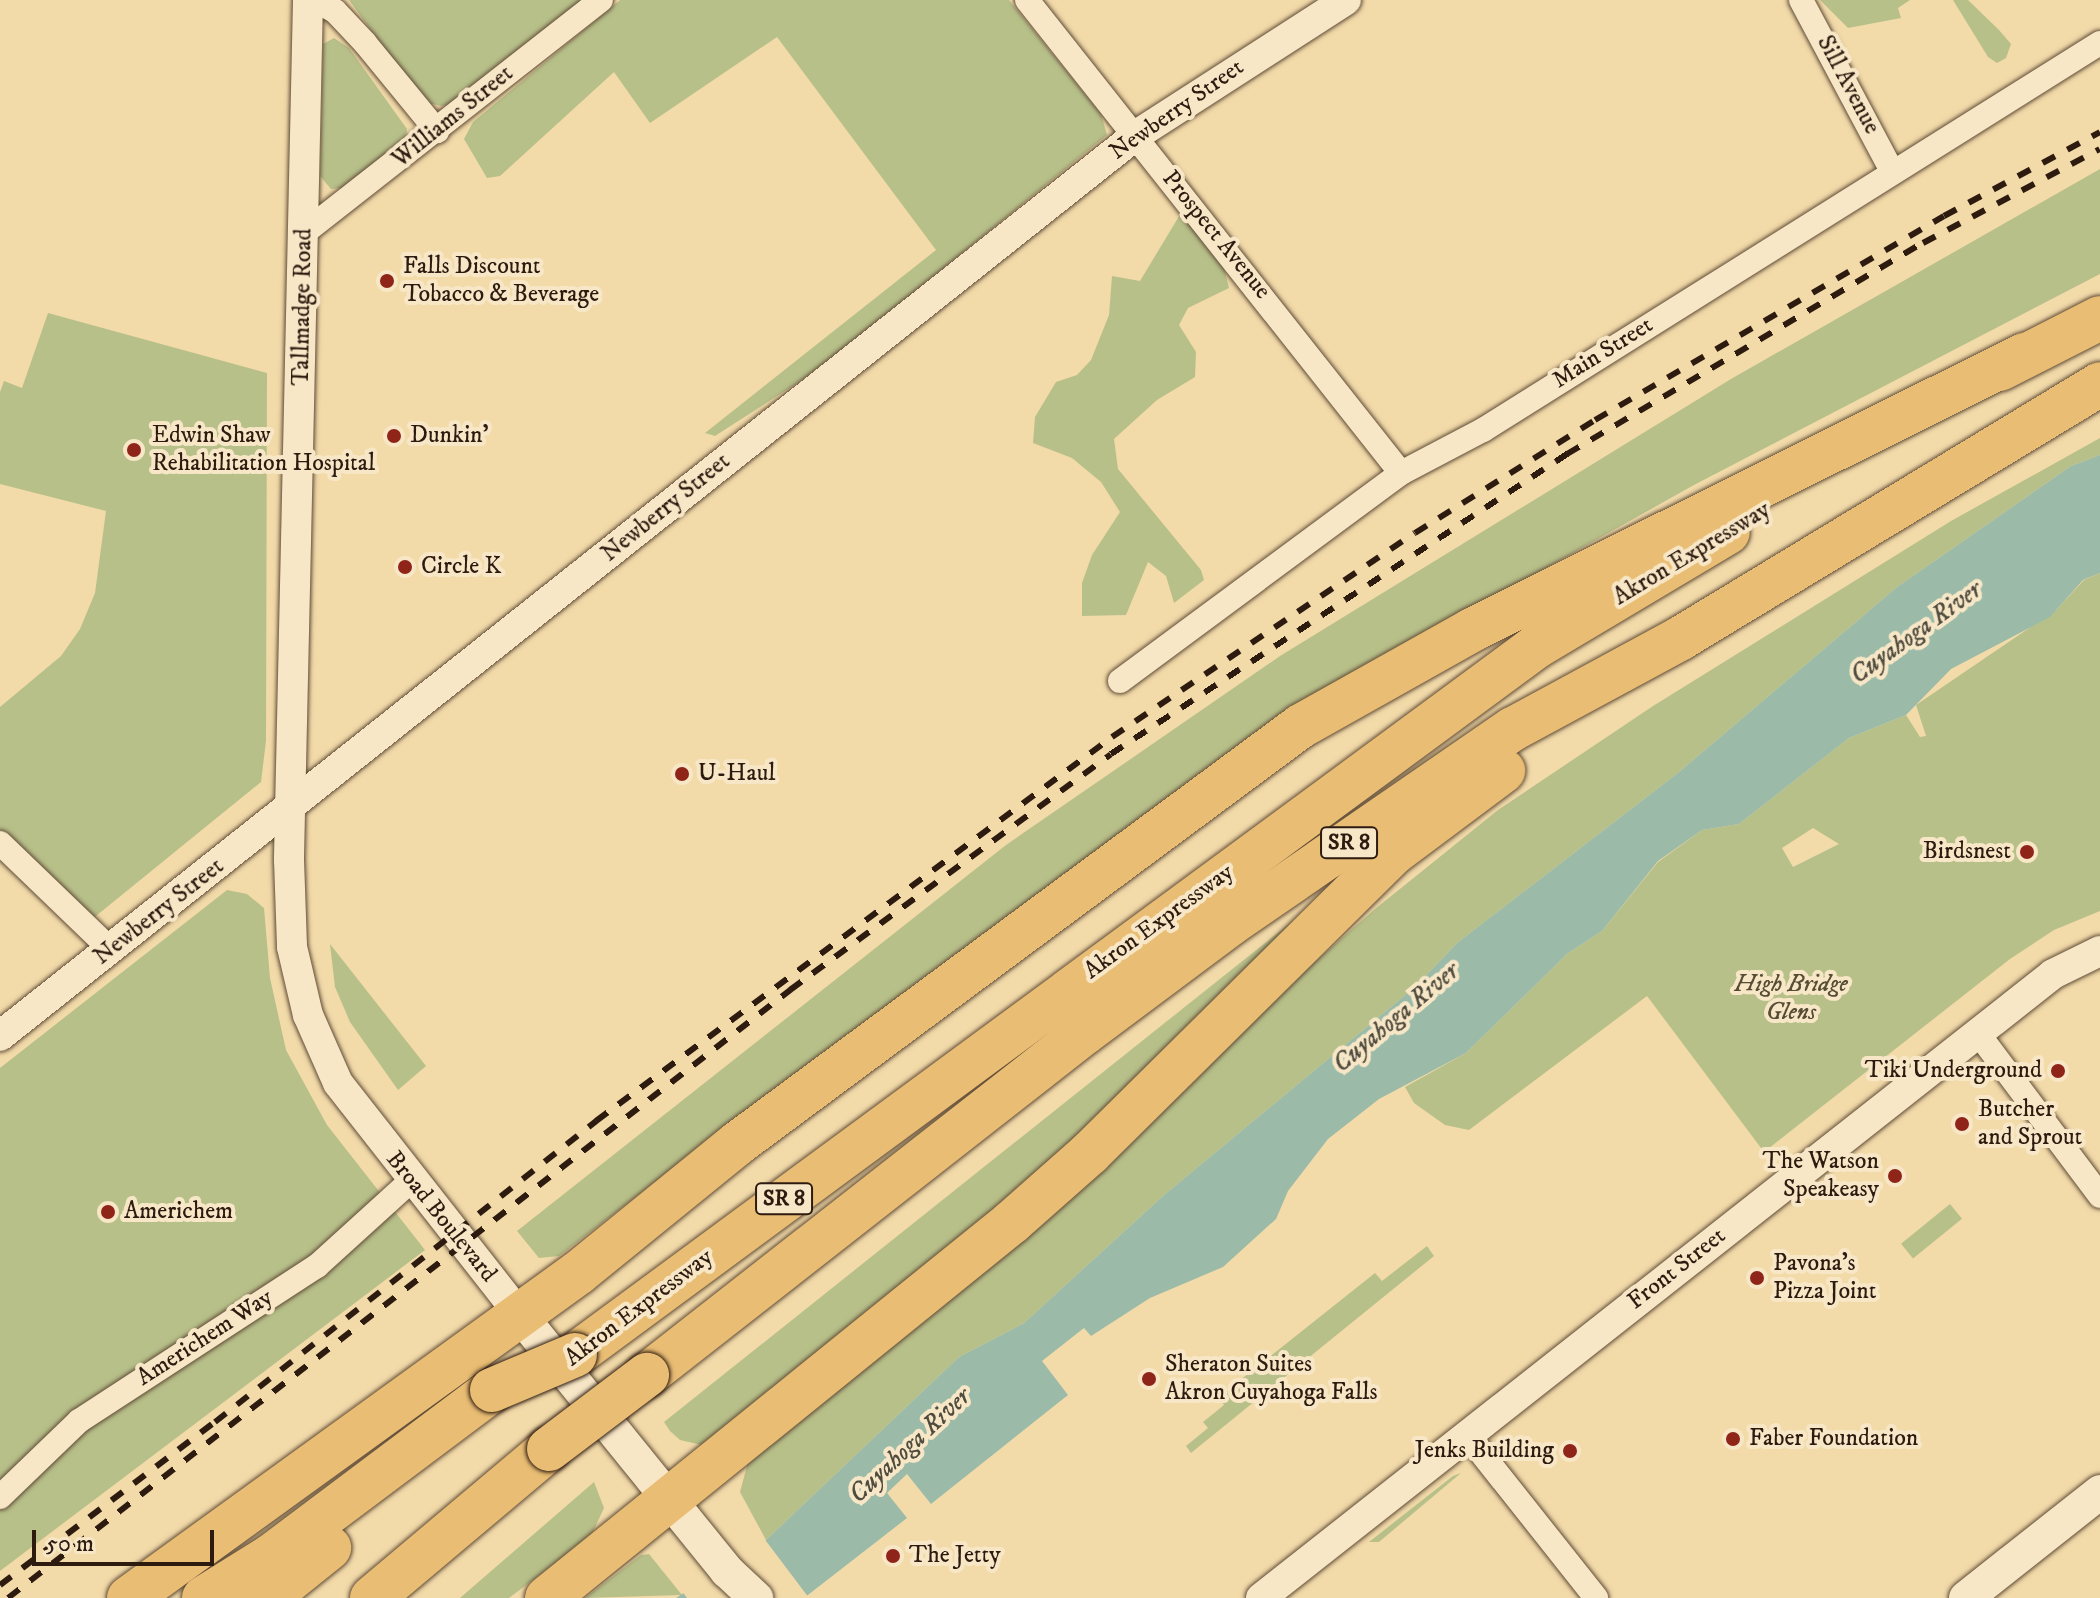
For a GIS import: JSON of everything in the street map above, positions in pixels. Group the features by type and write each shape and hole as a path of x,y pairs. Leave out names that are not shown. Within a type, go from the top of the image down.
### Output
{"highway":[{"name":"Akron Expressway","path":"267,1598 501,1398 592,1343 1537,646 2024,355 2100,318"},
{"path":"129,1598 519,1314 738,1143 1301,726 1472,630 2024,355"},
{"name":"Akron Expressway","path":"372,1598 480,1512 549,1449 1230,924 1513,729 1681,638 2100,384"},
{"path":"547,1598 671,1502 1090,1153 1392,854 1681,638"},
{"path":"204,1598 271,1556 501,1398"},
{"path":"395,1598 480,1512"}],"main road":[{"name":"Broad Boulevard","path":"519,1314 734,1584 756,1598"},
{"path":"1966,1598 2100,1492"}],"street":[{"name":"Tallmadge Road","path":"292,805 308,0"},
{"path":"315,0 335,11 365,43 437,131"},
{"name":"Williams Street","path":"305,232 601,0"},
{"name":"Prospect Avenue","path":"1027,0 1401,473"},
{"name":"Newberry Street","path":"0,1036 1135,136 1346,0"},
{"name":"Sill Avenue","path":"1801,0 1892,171"},
{"name":"Main Street","path":"1120,681 1401,473 1483,430 2100,43"},
{"name":"Broad Boulevard","path":"292,805 292,947 308,1015 336,1081 519,1314"},
{"path":"0,843 111,950"},
{"name":"Front Street","path":"1261,1598 1977,1032 2053,974 2100,951"},
{"path":"1977,1032 2100,1196"},
{"name":"Americhem Way","path":"0,1497 79,1421 317,1266 412,1180"},
{"path":"1467,1435 1596,1598"}],"green space":[{"path":"349,0 586,0 452,104 441,106 424,102"},
{"path":"620,0 1009,0 1101,114 1107,135 822,367 715,436 705,433 936,250 777,37 650,123 614,72 500,176 487,178 464,139 473,122"},
{"path":"1820,0 1910,0 1898,8 1901,18 1848,28"},
{"path":"1953,0 1968,0 1999,30 2011,44 2006,58 1997,63 1988,57"},
{"path":"334,38 349,48 407,129 406,138 344,188 331,189 320,176 323,44"},
{"path":"2100,169 2100,274 1694,485 1385,658 730,1124 559,1256 539,1258 517,1231 1006,845 1280,656 1731,379"},
{"path":"1181,213 1220,252 1229,288 1188,308 1179,325 1196,352 1195,377 1157,400 1114,439 1118,469 1201,570 1204,580 1174,603 1166,576 1148,562 1126,615 1082,616 1082,583 1092,555 1120,512 1101,482 1072,458 1033,443 1035,417 1056,382 1077,375 1091,360 1109,315 1112,276 1140,281"},
{"path":"48,313 267,373 266,741 261,782 91,920 0,833 0,707 61,656 80,629 95,593 106,511 0,484 0,392 4,381 22,388"},
{"path":"2100,438 2100,455 2071,466 1897,587 1679,772 1457,943 1415,987 1164,1195 1024,1323 959,1357 766,1540 740,1492 748,1462 1375,909 1498,810 1653,706 1951,521"},
{"name":"High Bridge Glens","path":"2100,573 2100,911 2054,930 2010,959 1764,1152 1647,996 1469,1130 1445,1125 1414,1103 1405,1087 1466,1053 1567,954 1602,931 1658,862 1702,830 1739,824 1849,738 1906,715 1920,737 1926,736 1916,705 2057,609 2084,580","holes":["1813,828 1839,844 1793,867 1782,848"]},
{"path":"227,890 247,894 264,908 270,978 286,1050 327,1125 425,1250 0,1571 0,1068"},
{"path":"1329,892 1116,1111 702,1445 680,1440 670,1431 664,1422"},
{"path":"330,944 426,1066 398,1090 350,1022 335,987"},
{"path":"1950,1204 1962,1219 1913,1258 1901,1244"},
{"path":"1427,1246 1434,1256 1191,1453 1186,1446 1208,1428 1203,1422 1224,1405 1219,1397 1375,1273 1382,1281"},
{"path":"1461,1473 1379,1542 1369,1542 1453,1476"},
{"path":"594,1482 604,1508 591,1536 509,1598 460,1598"},
{"path":"649,1554 682,1595 585,1598 641,1555"}],"water":[{"name":"Cuyahoga River","path":"2100,455 2100,573 2083,580 2050,617 1951,669 1906,715 1849,738 1739,824 1702,830 1658,861 1602,931 1567,954 1466,1053 1379,1099 1328,1139 1288,1191 1276,1219 1223,1267 1150,1298 1091,1336 1084,1328 1042,1361 1068,1395 931,1504 907,1474 887,1493 907,1518 804,1598 676,1598 766,1540 959,1357 1024,1323 1164,1195 1415,987 1457,943 1679,772 1897,587 2071,466"}],"pier":[{"path":"763,1537 809,1598 687,1598 681,1590"}],"railway":[{"path":"0,1585 215,1422 596,1121 1112,737 1415,533 1595,420 1944,216 2100,132"},
{"path":"8,1598 790,990 1111,754 1567,454 1923,243 2100,149"}],"place":[{"name":"Falls Discount Tobacco & Beverage","path":"387,281"},
{"name":"Dunkin'","path":"394,436"},
{"name":"Edwin Shaw Rehabilitation Hospital","path":"134,450"},
{"name":"Circle K","path":"405,567"},
{"name":"U-Haul","path":"682,774"},
{"name":"Birdsnest","path":"2027,852"},
{"name":"Tiki Underground","path":"2058,1071"},
{"name":"Butcher and Sprout","path":"1962,1124"},
{"name":"The Watson Speakeasy","path":"1895,1176"},
{"name":"Americhem","path":"108,1212"},
{"name":"Pavona's Pizza Joint","path":"1757,1278"},
{"name":"Sheraton Suites Akron Cuyahoga Falls","path":"1149,1379"},
{"name":"Faber Foundation","path":"1733,1439"},
{"name":"Jenks Building","path":"1570,1451"},
{"name":"The Jetty","path":"893,1556"}]}
